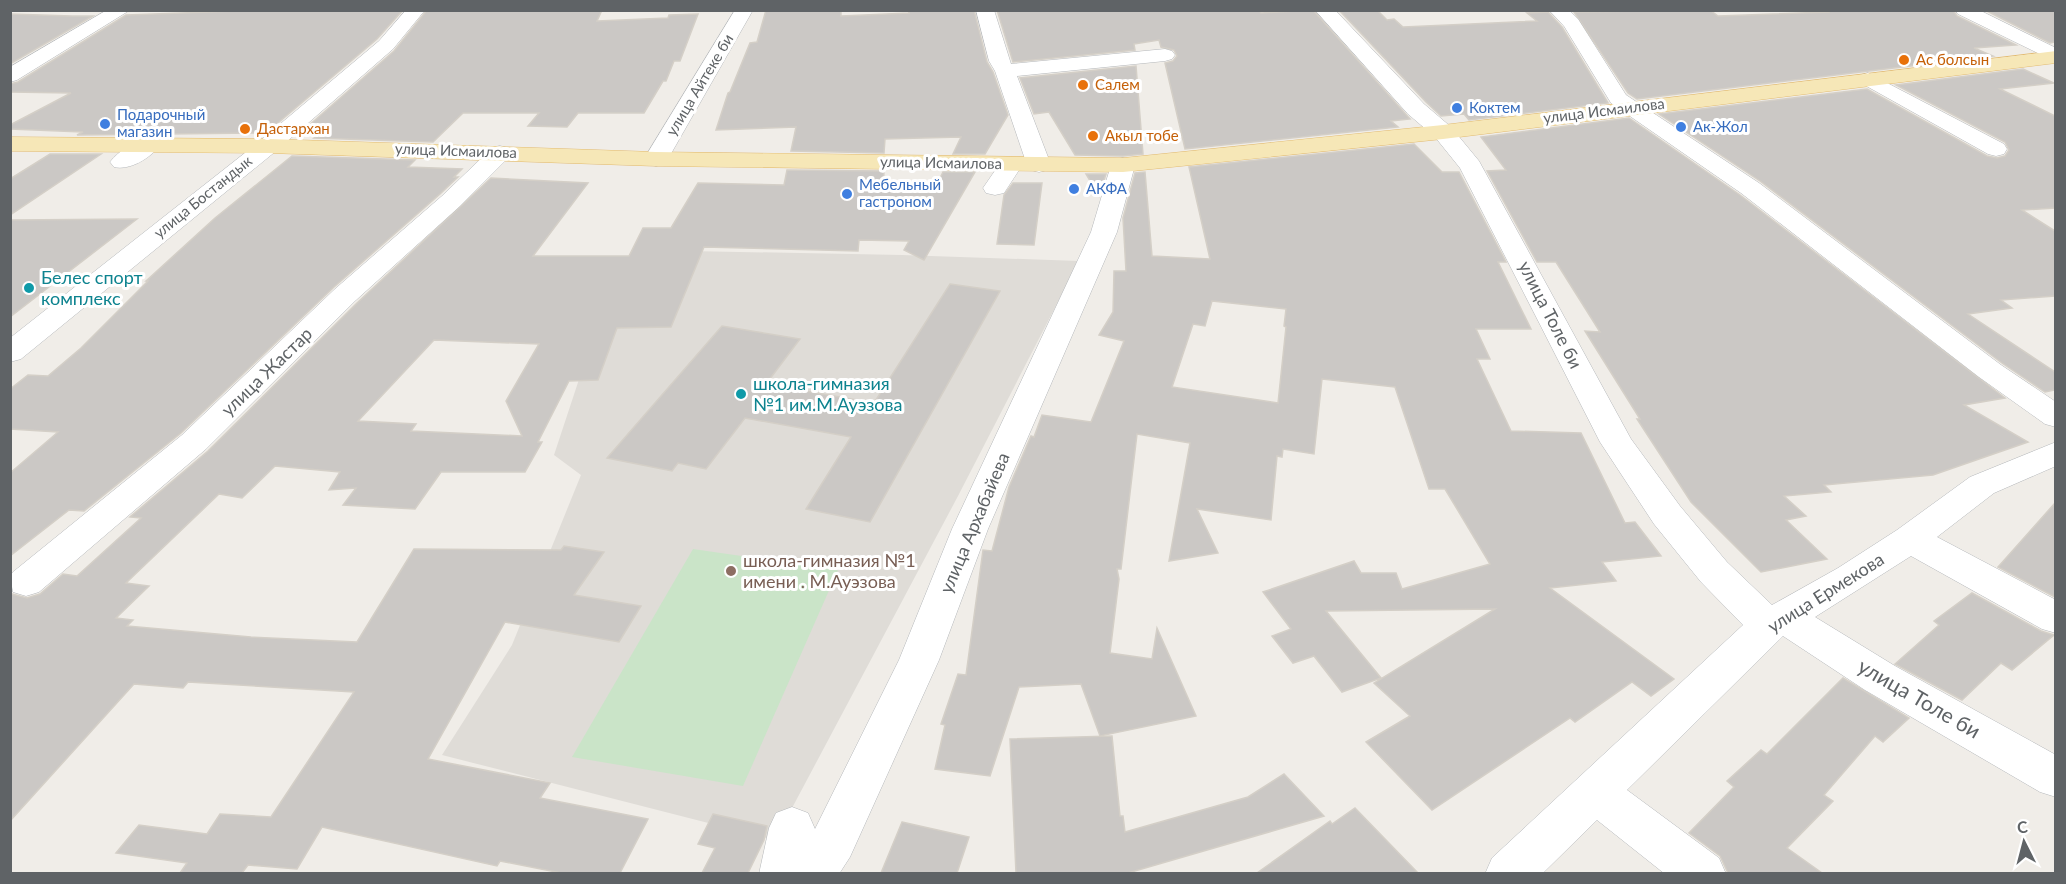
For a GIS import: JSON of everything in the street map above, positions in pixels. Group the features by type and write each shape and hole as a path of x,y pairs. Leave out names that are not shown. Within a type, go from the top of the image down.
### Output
{"main road":[{"name":"улица Исмаилова","path":"10,144 268,146 656,159 1123,165 1443,132 2055,56"}],"street":[{"path":"10,76 121,10"},
{"name":"улица Бостандык","path":"10,353 268,146 386,45 416,10"},
{"name":"улица Айтеке би","path":"656,159 744,10"},
{"path":"985,10 999,61 1005,70 1039,165"},
{"name":"улица Толе би","path":"1324,10 1416,109 1443,132 1471,166 1616,442 1667,515 1707,564 1776,621 2055,778"},
{"path":"1558,10 1571,23 1612,92 1750,188 1990,371 2055,417"},
{"path":"1964,10 2055,56"},
{"path":"1005,70 1165,56"},
{"path":"1868,79 1996,150"},
{"path":"122,162 149,145"},
{"name":"улица Жастар","path":"26,582 194,442 345,295 451,201 500,153"},
{"path":"994,188 1011,164"},
{"name":"улица Архабайева","path":"812,873 833,842 919,660 970,529 1104,232 1123,165"},
{"name":"улица Ермекова","path":"1509,873 1776,621 1910,539 1982,485 2055,453"},
{"path":"1910,539 2055,618"},
{"path":"1594,791 1702,873"},
{"path":"783,873 792,828"}],"shaded area":[{"name":"школа-гимназия №1 имени . М.Ауэзова","path":"638,250 1079,261 958,496 775,840 442,755 512,645 581,475 554,455 594,334"}],"green space":[{"path":"693,549 838,570 743,786 572,757"}],"building":[{"path":"265,10 403,10 377,39 266,133 77,135 83,132 10,129 10,125 71,93 10,92 10,84 18,82 126,15"},
{"path":"427,10 602,10 597,21 668,18 669,15 698,14 680,61 674,61 666,81 663,81 644,113 578,113 567,127 528,126 539,113 463,113 433,142 314,138 318,135 299,134 394,51"},
{"path":"766,10 841,10 841,16 909,13 908,10 974,10 987,62 993,72 1008,115 985,154 953,154 961,137 885,139 884,153 791,151 796,127 716,130 728,93 750,43 757,42"},
{"path":"997,10 1259,10 1261,13 1313,10 1410,119 1391,121 1398,127 1185,149 1165,63 1173,61 1177,56 1174,50 1161,47 1159,40 1134,44 1135,50 1013,62"},
{"path":"1339,10 1377,10 1387,20 1394,19 1403,27 1537,21 1527,13 1548,12 1562,27 1608,103 1469,120 1464,114 1441,116"},
{"path":"1710,10 1718,16 1828,12 1825,10 1953,10 1957,16 2016,45 1974,48 1993,56 1637,99 1628,93 1574,12"},
{"path":"1985,10 2055,10 2055,42 2050,43"},
{"path":"10,14 72,16 93,16 10,64"},
{"path":"1136,66 1143,154 1075,155 1049,112 1034,114 1020,78"},
{"path":"2023,69 2054,83 2000,89 2055,116 2055,208 2022,210 2055,231 2055,296 2001,300 2012,308 1968,314 2055,372 2055,390 2045,392 2002,363 1760,181 1659,114 1867,89 1987,156 1997,158 2005,156 2009,150 2005,142 1896,85"},
{"path":"1629,118 1740,195 2005,398 1964,405 2028,442 1933,475 1824,485 1831,492 1784,496 1806,516 1786,520 1827,559 1761,572 1691,502 1637,419 1640,419 1585,331 1600,332 1556,262 1537,262 1487,171 1506,170 1481,137"},
{"path":"1414,144 1442,172 1459,172 1506,262 1498,262 1531,329 1476,329 1490,359 1477,359 1511,431 1581,433 1625,523 1635,522 1661,556 1602,562 1616,581 1550,588 1674,679 1651,696 1632,682 1575,722 1570,718 1432,810 1366,742 1410,716 1374,683 1495,609 1326,611 1381,678 1342,692 1314,656 1293,663 1272,636 1291,629 1263,592 1354,561 1361,573 1396,573 1402,589 1490,564 1445,489 1429,489 1395,387 1322,379 1314,454 1283,449 1282,457 1277,456 1271,520 1197,509 1218,553 1169,561 1190,443 1137,434 1121,569 1117,569 1119,579 1110,653 1152,659 1157,628 1196,716 1100,736 1081,684 1019,687 990,776 935,769 945,725 941,724 958,674 966,675 983,550 992,551 1009,487 1031,436 1034,437 1042,415 1091,422 1124,341 1099,335 1113,312 1114,271 1126,271 1123,218 1135,173 1145,172 1152,256 1210,259 1189,167","holes":["1212,301 1286,309 1278,403 1172,387 1193,324 1205,326"]},
{"path":"50,154 101,154 10,215 10,179"},
{"path":"292,156 415,160 408,167 462,169 454,177 458,177 440,194 334,287 181,433 84,511 69,510 10,556 10,473 58,432 10,429 10,389 28,375 48,376 81,348 148,281 146,281 215,218"},
{"path":"787,170 884,171 883,191 933,192 943,172 975,172 924,260 904,250 909,241 859,240 858,251 704,247 671,327 617,328 598,380 569,381 538,442 542,442 525,472 441,472 415,509 343,505 356,488 329,490 340,472 275,466 242,498 219,494 126,583 149,586 116,618 133,620 127,626 251,637 357,642 414,549 561,550 564,546 604,552 574,595 641,606 619,642 505,622 428,759 550,783 540,798 648,819 620,873 561,873 500,861 497,866 322,827 297,869 248,865 242,873 180,873 187,863 116,853 139,825 207,834 220,814 271,817 354,692 188,682 183,688 134,684 10,821 10,591 12,594 27,598 40,594 63,574 77,576 141,518 130,517 208,451 357,303 491,178 588,183 533,256 629,256 643,228 671,228 698,183 784,185","holes":["434,340 539,344 506,401 522,436 411,431 416,424 358,421"]},
{"path":"1086,174 1106,174 1099,196"},
{"path":"1013,183 1042,183 1034,245 997,244 1004,195"},
{"path":"137,219 10,317 10,220"},
{"name":"школа-гимназия №1 им.М.Ауэзова","path":"950,284 1000,291 870,522 806,509 851,437 745,418 706,469 678,463 672,471 607,458 722,326 800,339 766,384 874,403"},
{"path":"2055,503 2055,597 1998,567"},
{"path":"1972,593 2041,631 2054,635 2012,670 2001,663 1962,700 1895,664 1939,625 1934,621"},
{"path":"1843,678 1909,718 1883,742 1875,736 1824,795 1833,801 1787,848 1822,873 1728,873 1720,856 1689,833 1734,787 1727,781 1761,750 1767,754"},
{"path":"1112,736 1120,816 1123,816 1125,832 1248,797 1284,774 1324,816 1128,873 1016,873 1010,739"},
{"path":"1355,808 1418,873 1257,873 1330,821 1332,824"},
{"path":"713,814 767,826 764,840 748,873 702,873 715,848 698,844"},
{"path":"902,822 969,837 957,873 881,873"}],"place":[{"name":"Ас болсын","path":"1904,60"},
{"name":"Салем","path":"1083,85"},
{"name":"Коктем","path":"1457,108"},
{"name":"Подарочный магазин","path":"105,124"},
{"name":"Ак-Жол","path":"1681,127"},
{"name":"Дастархан","path":"245,129"},
{"name":"Акыл тобе","path":"1093,136"},
{"name":"АКФА","path":"1074,189"},
{"name":"Мебельный гастроном","path":"847,194"},
{"name":"Белес спорт комплекс","path":"29,288"},
{"name":"школа-гимназия №1 им.М.Ауэзова","path":"741,394"},
{"name":"школа-гимназия №1 имени . М.Ауэзова","path":"731,571"}]}
